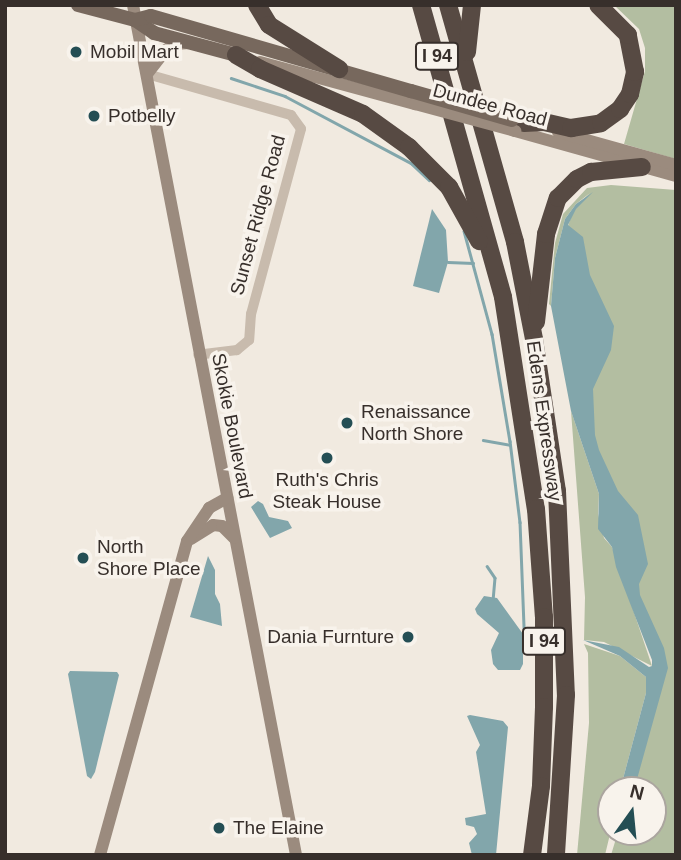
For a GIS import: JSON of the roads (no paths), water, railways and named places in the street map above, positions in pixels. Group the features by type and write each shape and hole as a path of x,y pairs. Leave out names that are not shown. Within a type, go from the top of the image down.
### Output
{"highway":[{"path":"257,5 268,24 339,69"},
{"name":"Edens Expressway","path":"421,5 503,297 517,366 536,509 544,617 541,786 532,855"},
{"name":"Edens Expressway","path":"448,5 515,242 534,340 557,491 566,695 556,855"},
{"path":"466,69 472,5"},
{"path":"517,124 544,122 571,128 601,124 620,109 630,94 635,72 628,35 598,5"},
{"path":"236,55 260,69 363,114 409,147 449,187 470,220 503,297"},
{"path":"534,340 546,234 558,198 577,180 592,172 642,167"}],"main road":[{"name":"Dundee Road","path":"78,5 135,20 154,33 190,43 676,165"},
{"name":"Skokie Boulevard","path":"132,5 296,855"},
{"name":"Dundee Road","path":"135,20 151,16 339,69 413,98"},
{"path":"146,74 166,50 175,44 190,43"},
{"name":"Dundee Road","path":"517,124 676,176"},
{"path":"100,855 187,541 209,508 227,498"},
{"path":"187,541 213,526 222,526 235,539"}],"street":[{"name":"Sunset Ridge Road","path":"146,74 291,116 301,129 251,314 249,340 237,350 198,355"}],"water":[{"path":"593,192 576,209 568,225 583,237 590,275 614,326 611,350 593,389 595,435 618,491 638,515 648,564 639,584 640,595 664,648 668,668 638,776 624,776 646,693 646,677 620,656 583,640 619,647 649,667 652,666 616,567 612,547 598,529 599,494 571,411 551,306 555,258 565,219 576,204"},
{"path":"432,209 446,230 448,262 439,293 413,286"},
{"path":"258,501 263,504 269,517 288,521 292,528 270,538 251,507"},
{"path":"208,556 215,570 215,594 220,604 222,626 190,617"},
{"path":"484,596 497,598 523,634 523,664 520,670 498,670 493,664 491,650 499,633 477,614 475,609"},
{"path":"70,671 117,672 119,675 91,779 87,776 68,674"},
{"path":"467,716 503,721 508,727 496,855 472,855 469,843 477,834 474,827 466,825 465,818 486,814 476,752 480,745"}],"waterway":[{"path":"231,78 285,96 411,163 429,180"},
{"path":"464,231 492,334 510,441 520,522 524,628 528,629"},
{"path":"448,262 473,263"},
{"path":"483,440 510,445"},
{"path":"487,566 495,578 493,599"}],"place":[{"name":"Mobil Mart","path":"76,52"},
{"name":"Potbelly","path":"94,116"},
{"name":"Renaissance North Shore","path":"347,423"},
{"name":"Ruth's Chris Steak House","path":"327,458"},
{"name":"North Shore Place","path":"83,558"},
{"name":"Dania Furnture","path":"408,637"},
{"name":"The Elaine","path":"219,828"}]}
